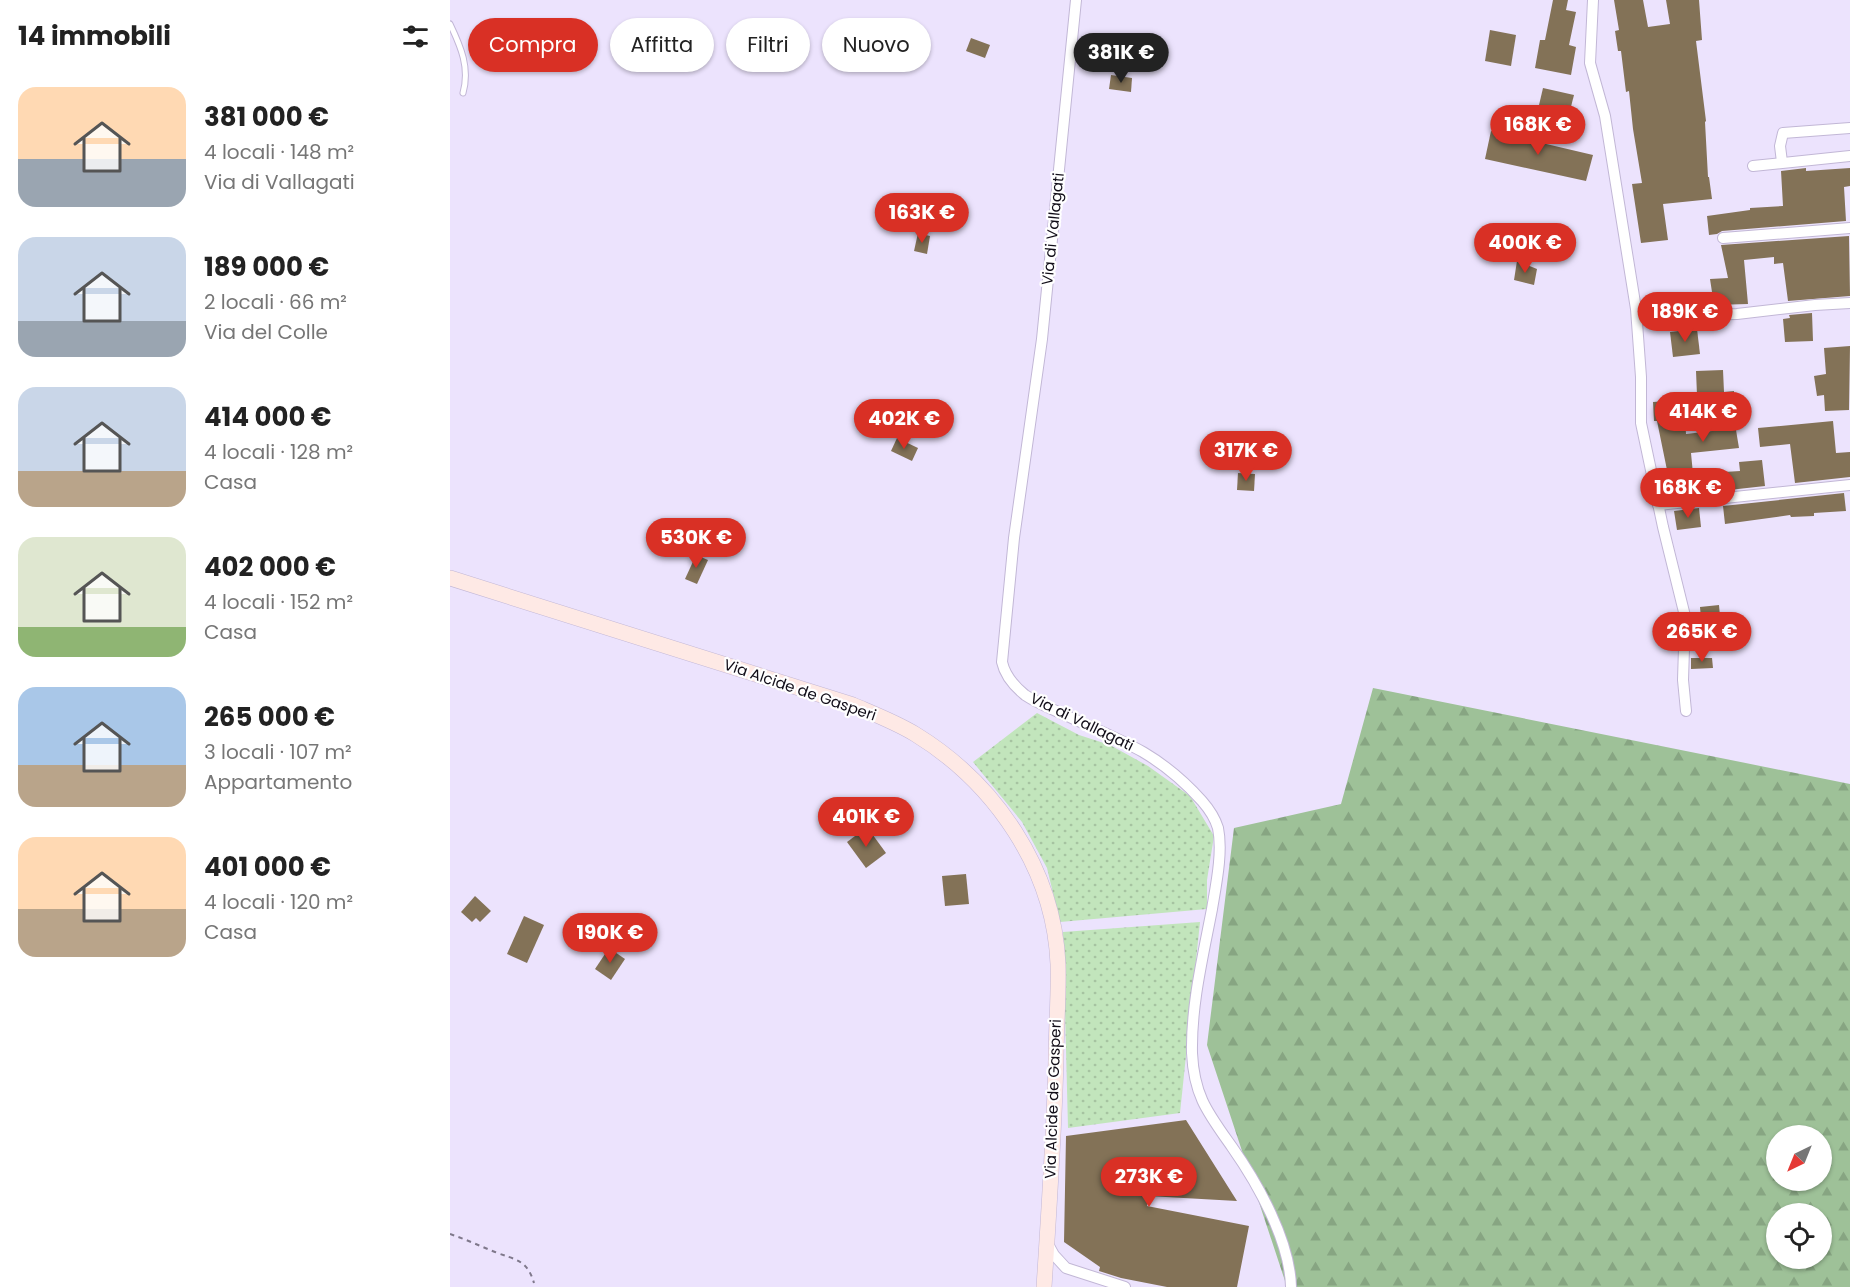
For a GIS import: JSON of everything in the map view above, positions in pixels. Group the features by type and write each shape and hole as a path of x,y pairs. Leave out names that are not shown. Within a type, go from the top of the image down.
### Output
{"street":[{"name":"Via di Vallagati","path":"1077,0 1042,339 1014,538 1002,662 1009,680 1025,695 1125,742 1156,760 1200,799 1213,816 1218,830 1219,848 1216,886 1197,988 1192,1044 1194,1077 1209,1114 1258,1190 1281,1239 1289,1265 1291,1287"},
{"path":"1593,0 1590,63 1605,116 1636,309 1641,376 1641,423 1685,616 1683,680 1686,711"},
{"path":"1782,162 1780,146 1783,133 1850,128"},
{"path":"1753,166 1850,156"},
{"path":"1723,238 1850,228"},
{"path":"1694,315 1737,314 1850,303"},
{"path":"1658,505 1850,485"},
{"name":"Via Alcide de Gasperi","path":"450,578 853,705 914,733 951,759 981,788 1015,832 1036,869 1044,890 1056,944 1058,964 1055,1091 1045,1286"},
{"path":"1047,1240 1054,1255 1066,1268 1125,1287"},
{"path":"1045,1286 1054,1273 1066,1268"}],"lane":[{"path":"450,24 466,66 463,93"}],"path":[{"path":"450,1234 514,1257 531,1273 534,1283"}],"green space":[{"path":"1373,688 1850,784 1850,1287 1287,1287 1207,1045 1234,828 1341,804"},
{"path":"1037,713 1079,735 1110,745 1148,766 1190,796 1214,836 1207,880 1207,909 1060,922 1047,868 1022,822 973,762"},
{"path":"1200,922 1180,1113 1068,1128 1063,932"}],"building":[{"path":"1553,0 1568,0 1566,10 1576,12 1569,45 1576,47 1571,75 1535,68 1540,40 1545,40"},
{"path":"1614,0 1643,0 1648,27 1670,24 1666,0 1699,0 1702,40 1696,41 1706,121 1708,177 1712,199 1663,204 1668,240 1641,243 1632,184 1642,183 1629,91 1626,92 1621,51 1618,51 1615,31 1619,30"},
{"path":"1490,30 1516,35 1511,66 1485,61"},
{"path":"971,38 990,45 985,58 966,51"},
{"path":"1111,75 1132,78 1131,92 1109,89"},
{"path":"1543,88 1574,95 1566,126 1536,118"},
{"path":"1491,131 1593,155 1586,181 1485,159"},
{"path":"1806,168 1806,171 1850,168 1850,186 1844,187 1846,221 1722,231 1709,235 1707,216 1750,210 1750,208 1783,206 1781,171"},
{"path":"918,233 930,236 927,254 914,251"},
{"path":"1849,236 1850,296 1788,301 1783,263 1774,264 1774,257 1744,260 1748,304 1714,305 1710,279 1728,278 1721,245"},
{"path":"1517,261 1537,269 1534,285 1514,280"},
{"path":"1812,313 1813,341 1785,342 1783,319 1790,318 1789,315"},
{"path":"1697,329 1700,354 1673,357 1670,332"},
{"path":"1850,346 1849,410 1825,411 1824,395 1817,396 1814,376 1826,374 1824,348"},
{"path":"1723,370 1724,392 1734,391 1735,412 1733,412 1739,448 1691,453 1693,474 1740,471 1739,462 1762,460 1765,486 1666,497 1662,470 1667,470 1657,421 1654,421 1653,402 1684,400 1686,434 1712,431 1711,394 1697,395 1696,371"},
{"path":"1833,421 1836,453 1850,452 1850,477 1795,483 1790,444 1760,447 1758,428"},
{"path":"897,438 918,448 912,461 891,451"},
{"path":"1238,473 1255,474 1254,491 1237,490"},
{"path":"1844,493 1846,511 1814,513 1814,516 1791,517 1790,515 1725,524 1723,506"},
{"path":"1699,508 1701,527 1677,530 1674,511"},
{"path":"696,555 708,560 697,584 685,579"},
{"path":"1719,605 1720,616 1701,618 1700,607"},
{"path":"1691,658 1712,658 1713,668 1691,669"},
{"path":"867,827 886,853 866,868 847,842"},
{"path":"966,874 969,904 945,906 942,876"},
{"path":"475,896 491,911 480,922 476,918 472,922 461,912"},
{"path":"524,916 544,925 527,963 507,954"},
{"path":"609,948 625,959 611,980 595,969"},
{"path":"1186,1120 1237,1201 1148,1196 1147,1206 1249,1226 1237,1287 1167,1287 1121,1278 1099,1271 1100,1267 1064,1242 1066,1136"}]}
